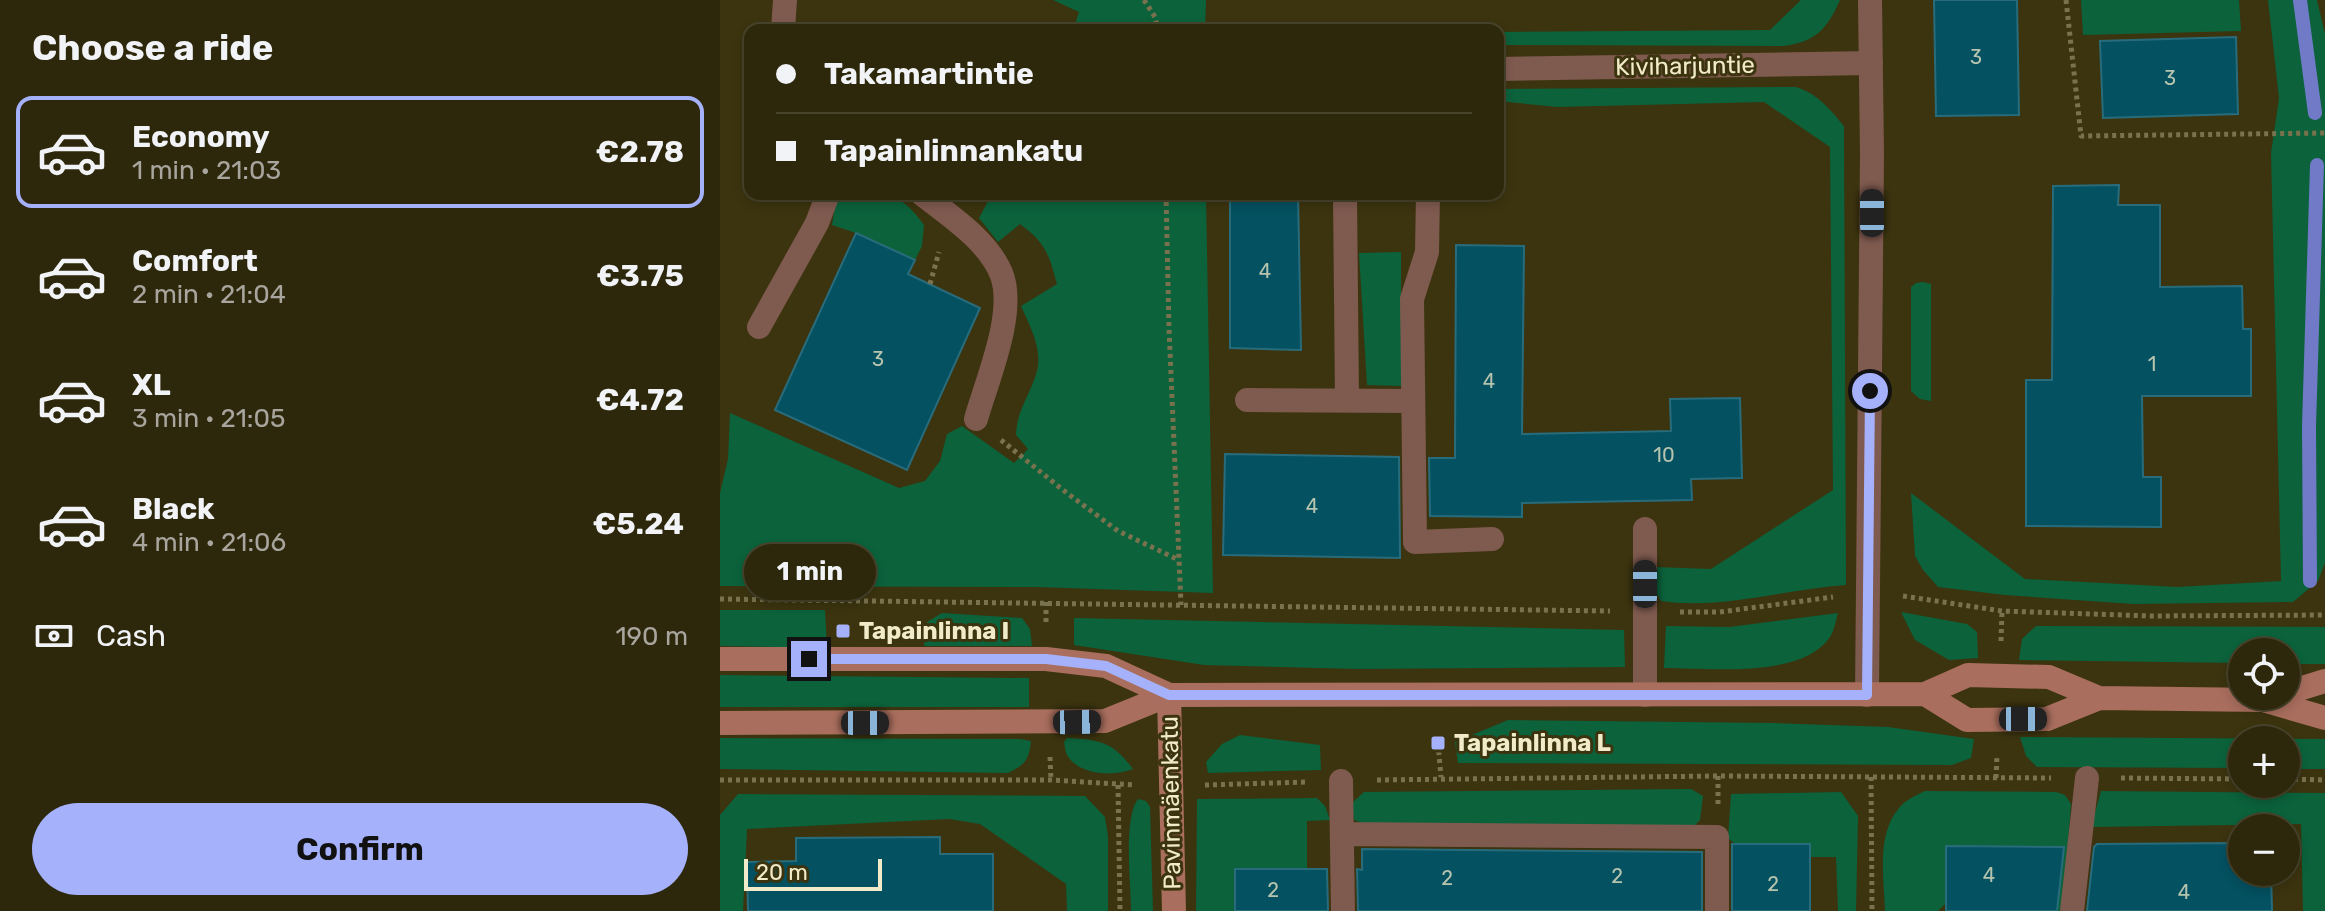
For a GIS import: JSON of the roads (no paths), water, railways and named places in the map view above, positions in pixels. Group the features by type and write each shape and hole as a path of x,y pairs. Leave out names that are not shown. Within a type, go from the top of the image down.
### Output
{"street":[{"path":"783,24 785,0"},
{"path":"1867,695 1870,0"},
{"name":"Kiviharjuntie","path":"1504,69 1871,63"},
{"path":"759,327 817,223 826,200"},
{"path":"930,200 983,246 1001,273 1004,285 1006,315 976,419"},
{"path":"1345,200 1347,400"},
{"path":"1428,200 1427,252 1412,299 1415,542 1492,539"},
{"path":"1247,400 1413,401"},
{"path":"1645,529 1645,695"},
{"path":"720,659 1046,659 1106,666 1169,695"},
{"path":"720,723 1105,721 1169,695 1925,694 1968,675 2049,677 2099,698"},
{"path":"2300,688 2325,681"},
{"path":"1925,694 1967,720 2047,719 2099,698 2228,697"},
{"name":"Pavinmäenkatu","path":"1169,695 1174,911"},
{"path":"2300,707 2325,718"},
{"path":"2072,911 2087,778"},
{"path":"1341,781 1343,911"},
{"path":"1343,834 1717,837 1717,911"}],"waterway":[{"path":"2300,0 2315,113"},
{"path":"2310,581 2309,426 2317,165"}],"place":[{"name":"Tapainlinna I","path":"843,631"},
{"name":"Tapainlinna L","path":"1438,743"}]}
